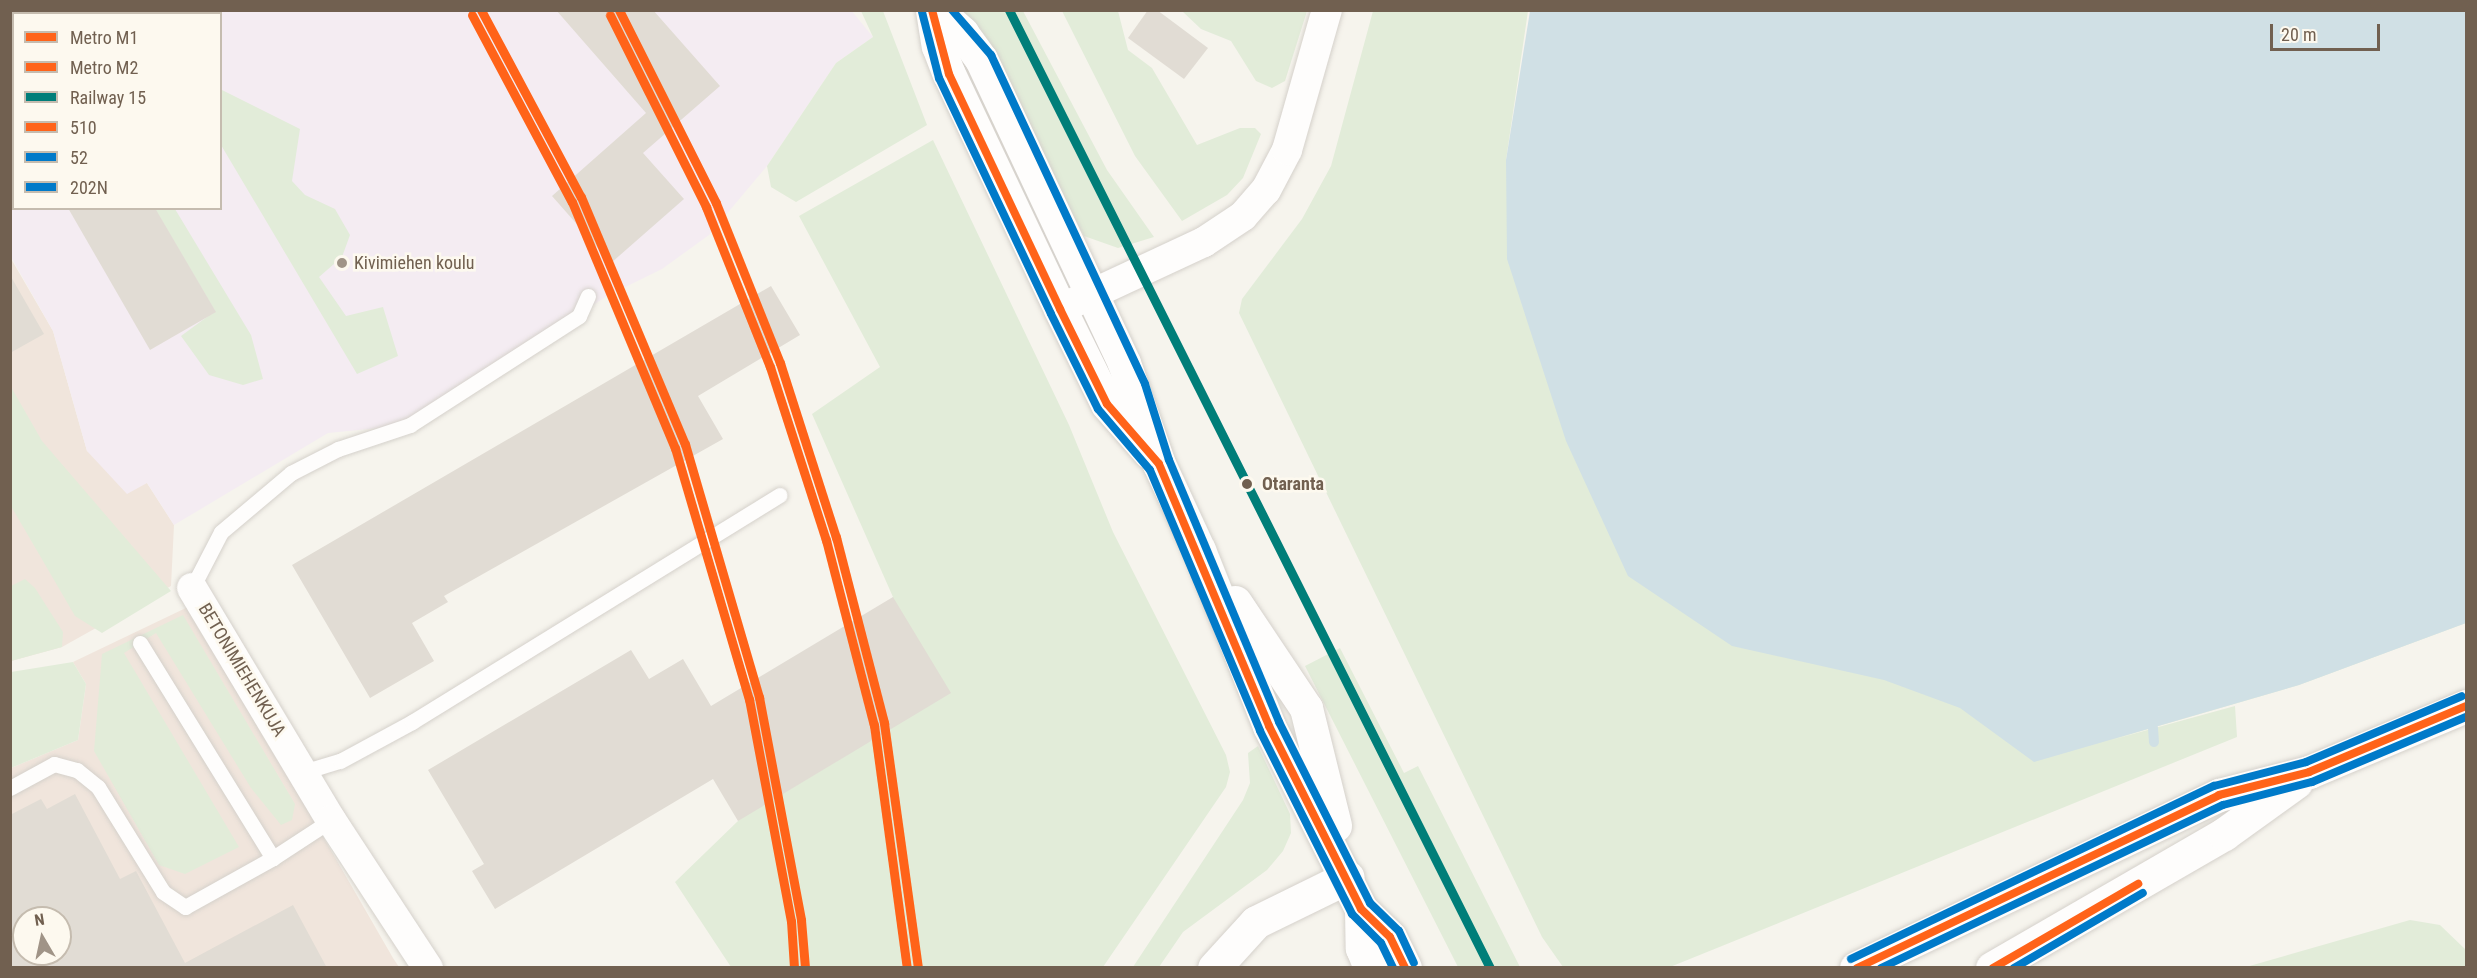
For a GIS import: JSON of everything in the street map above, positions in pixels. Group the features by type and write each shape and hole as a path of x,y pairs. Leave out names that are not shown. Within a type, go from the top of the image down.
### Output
{"street":[{"path":"934,10 962,33 981,59 1135,388 1159,464 1199,550 1269,726 1348,877 1361,909 1362,948 1370,968"},
{"path":"934,10 938,46 949,74 1107,404 1159,464"},
{"path":"1060,309 1204,242 1243,216 1266,190 1287,150 1327,10"},
{"name":"BETONIMIEHENKUJA","path":"192,588 331,820 428,968"},
{"path":"1856,968 2219,795 2309,772 2466,706"},
{"path":"1992,968 2224,834 2309,772"},
{"path":"1214,968 1256,922 1348,877"},
{"path":"1361,909 1390,937 1405,968"}],"lane":[{"name":"BETONIMIEHENKUJA","path":"192,588 221,532 291,473 338,449 410,425 579,316 588,296"},
{"path":"303,772 340,761 412,722 779,495"},
{"path":"140,643 273,858"},
{"path":"10,788 54,764 77,770 98,787 164,892 185,907 273,858 331,820"}],"shaded area":[{"name":"Kivimiehen koulu","path":"851,10 873,37 836,63 767,166 709,235 662,269 607,296 410,425 328,433 174,525 147,483 127,494 87,451 53,331 11,257 10,11"},
{"path":"1530,11 2466,11 2466,623 2299,685 2034,762 1960,708 1884,680 1732,646 1628,576 1566,441 1507,259 1506,160"},
{"path":"10,257 53,331 87,451 147,483 174,525 171,586 62,647 11,661"},
{"path":"190,606 399,967 11,968 11,768 78,740 86,684 73,662"}],"green space":[{"path":"861,11 883,11 927,125 796,202 771,187 767,166 836,63 873,37"},
{"path":"962,11 1023,11 1107,170 1154,237 1118,248 1084,236"},
{"path":"1062,11 1118,11 1128,50 1152,68 1197,145 1240,128 1255,128 1261,134 1243,178 1227,195 1182,221 1135,156"},
{"path":"1182,11 1307,11 1285,81 1272,88 1256,81 1231,41 1201,29"},
{"path":"1373,11 1528,11 1506,160 2466,623 2299,685 2111,740 2235,706 2237,737 1670,967 1563,967 1542,937 1239,313 1242,299 1302,219 1331,166"},
{"path":"222,90 300,129 292,181 305,195 335,209 350,235 342,257 319,277 346,316 383,307 398,356 357,374 222,147"},
{"path":"933,140 1069,425 1113,532 1226,755 1230,772 1226,787 1103,967 731,967 675,882 738,821 893,597 812,414 880,367 799,216"},
{"path":"156,210 176,210 251,335 263,379 243,385 209,375 181,336 215,311"},
{"path":"11,387 42,441 171,591 102,633 75,616 11,506"},
{"path":"25,579 35,588 63,632 62,647 11,661 11,586"},
{"path":"183,615 295,804 292,820 281,825 251,788 156,633 124,653 239,847 185,874 159,865 94,751 102,654"},
{"path":"1340,648 1404,773 1418,766 1520,967 1458,967 1305,666"},
{"path":"73,662 86,684 78,740 11,768 11,672"},
{"path":"1258,746 1290,814 1291,833 1283,851 1267,870 1183,932 1159,967 1133,967 1243,800 1250,783 1248,753"},
{"path":"2410,920 2440,925 2466,950 2466,967 2246,967"}],"building":[{"path":"556,10 653,10 720,86 643,153 684,199 611,263 552,196 646,113"},
{"path":"1148,10 1157,10 1208,48 1184,79 1128,38"},
{"path":"69,210 156,210 216,312 150,350"},
{"path":"10,275 44,334 10,353"},
{"path":"771,286 800,335 698,396 723,439 444,596 448,602 412,623 434,661 370,698 292,565"},
{"path":"893,597 951,693 738,821 713,779 495,909 472,871 484,864 428,770 631,650 649,679 683,659 711,706"},
{"path":"75,794 120,879 136,871 185,963 293,905 327,968 10,968 10,815 41,799 47,809"}],"waterway":[{"path":"2153,728 2154,742"}],"metro line":[{"name":"M1","path":"481,10 581,197 685,444 759,697 801,920 805,968"},
{"name":"M1","path":"619,10 716,203 780,363 836,537 884,723 918,968"},
{"name":"M2","path":"472,15 572,202 675,448 749,699 791,921 794,968"},
{"name":"M2","path":"610,15 706,207 770,367 826,540 874,725 907,968"}],"rail line":[{"name":"15","path":"1009,10 1490,968"}],"transit line":[{"name":"510","path":"932,10 949,74 1060,309 1107,404 1159,464 1269,726 1361,909 1390,937 1405,968"},
{"name":"202N","path":"952,10 991,55 1145,384 1169,460 1279,722 1370,903 1399,931 1414,963"},
{"name":"52","path":"922,12 939,78 1051,314 1098,409 1150,470 1260,731 1352,914 1381,943 1393,968"},
{"name":"202N","path":"1851,959 2214,786 2306,762 2462,696"},
{"name":"510","path":"1857,968 2219,795 2309,772 2466,706"},
{"name":"52","path":"1881,968 2223,805 2312,782 2466,717"},
{"name":"510","path":"1993,968 2138,884"},
{"name":"52","path":"2014,968 2143,893"}],"place":[{"name":"Kivimiehen koulu","path":"342,263"},
{"name":"Otaranta","path":"1247,484"}]}
